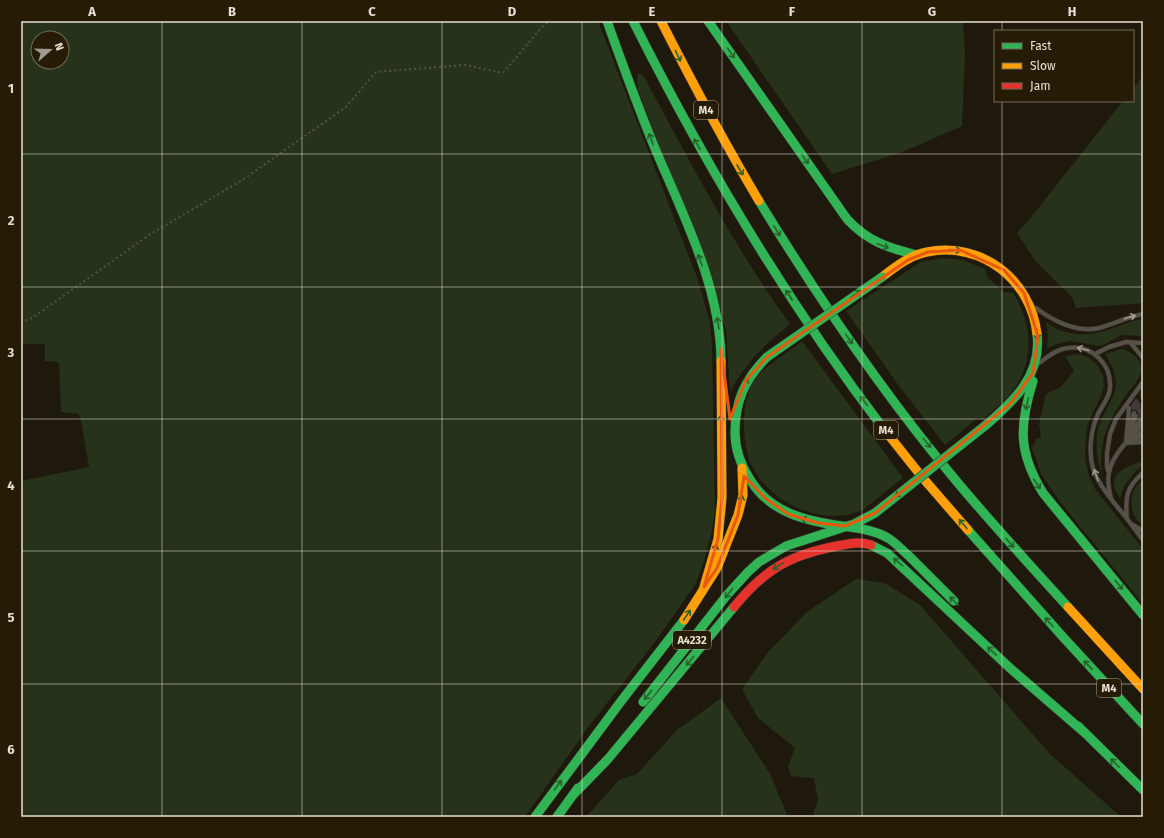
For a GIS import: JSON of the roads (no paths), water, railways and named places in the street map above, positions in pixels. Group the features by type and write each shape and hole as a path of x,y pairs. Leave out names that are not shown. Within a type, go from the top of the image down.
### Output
{"highway":[{"path":"606,21 652,142 701,260 717,314 727,396 738,455 747,477 764,498 788,514 804,520 870,530 887,538 895,543 960,607"},
{"name":"M4","path":"633,21 670,94 727,196 789,295 852,386 901,451 930,486 1051,625 1143,724"},
{"name":"M4","path":"661,21 696,92 756,198 819,296 871,371 958,482 1060,601 1143,689"},
{"path":"708,21 832,198 854,226 861,233 877,243 917,255"},
{"path":"734,434 736,408 742,390 751,373 767,357 882,276 917,255 928,252 948,250 960,250 975,254 1004,270 1018,285 1030,303 1036,324 1038,336 1037,358 1033,381 1024,414 1023,430 1027,464 1033,479 1143,615"},
{"path":"704,587 718,539 722,498 721,349"},
{"path":"845,526 862,520 876,512 1005,409 1028,382 1035,366"},
{"name":"A4232","path":"535,817 617,706 683,621 704,587 718,568 738,515 743,495 742,466"},
{"name":"A4232","path":"557,817 709,617 745,574 766,557 781,548 845,526"},
{"path":"572,796 608,759 756,581 778,565 800,554 857,542 876,546 887,553 1011,669 1084,733"},
{"path":"980,627 1084,733 1143,790"}],"lane":[{"path":"1030,303 1047,316 1069,326 1086,329 1097,328 1128,317 1143,314"},
{"path":"1095,354 1126,342 1143,343"},
{"path":"1130,342 1143,358"},
{"path":"1035,366 1056,351 1068,348 1082,348 1095,354 1104,363 1109,376 1111,388 1098,413 1093,428 1091,452 1093,468 1099,483 1127,519 1143,532"},
{"path":"1109,473 1107,467 1107,453 1110,434 1116,418 1143,382"},
{"path":"1138,400 1143,397 1143,388"},
{"path":"1126,443 1129,408"},
{"path":"1126,443 1135,415"},
{"path":"1111,498 1108,483 1109,473 1114,458 1141,422"},
{"path":"1126,443 1143,431"},
{"path":"1126,443 1143,436"},
{"path":"1126,443 1143,442"},
{"path":"1127,519 1126,497 1129,488 1143,473"},
{"path":"1131,523 1143,540"}]}
